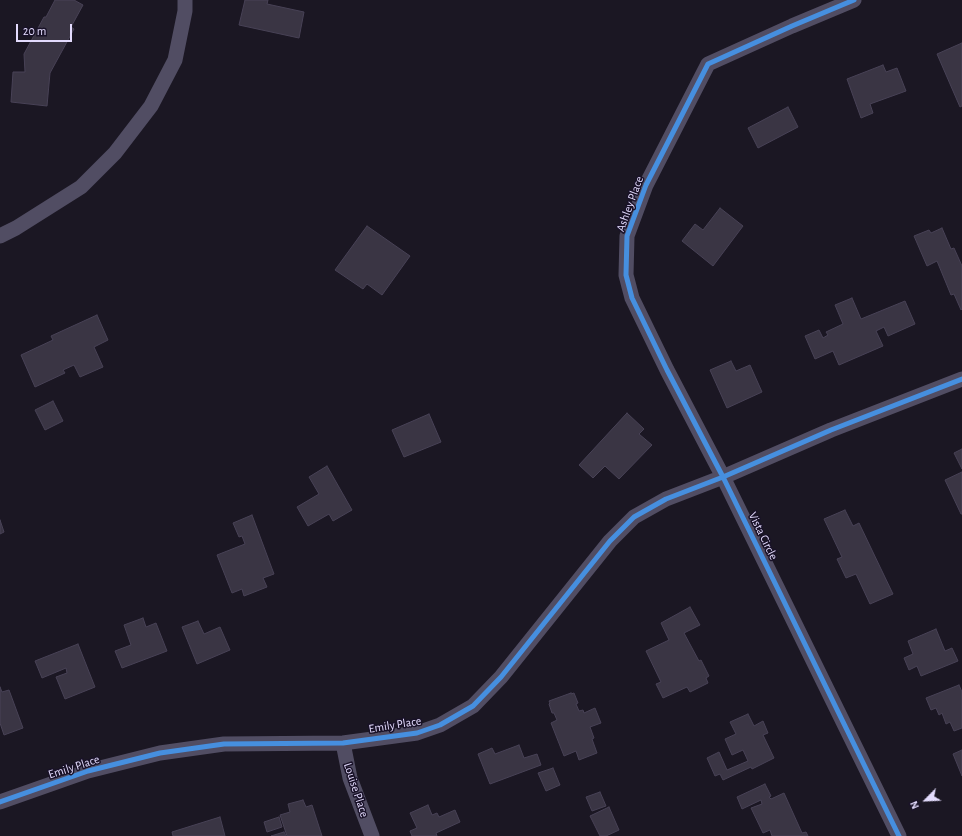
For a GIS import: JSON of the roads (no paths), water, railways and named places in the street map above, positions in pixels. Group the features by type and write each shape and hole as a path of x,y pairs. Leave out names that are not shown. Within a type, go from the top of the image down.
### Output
{"street":[{"path":"0,236 16,228 81,187 115,153 151,106 175,60 185,10 185,0"},
{"name":"Ashley Place","path":"723,477 667,370 632,298 626,275 627,236 646,185 708,64 854,0"},
{"path":"723,477 831,430 962,378"},
{"name":"Emily Place","path":"0,802 88,771 160,752 224,744 343,743 417,733 440,726 473,706 501,677 610,541 634,517 666,499 723,477"},
{"name":"Vista Circle","path":"723,477 899,836"},
{"name":"Louise Place","path":"343,743 350,778 372,836"}]}
